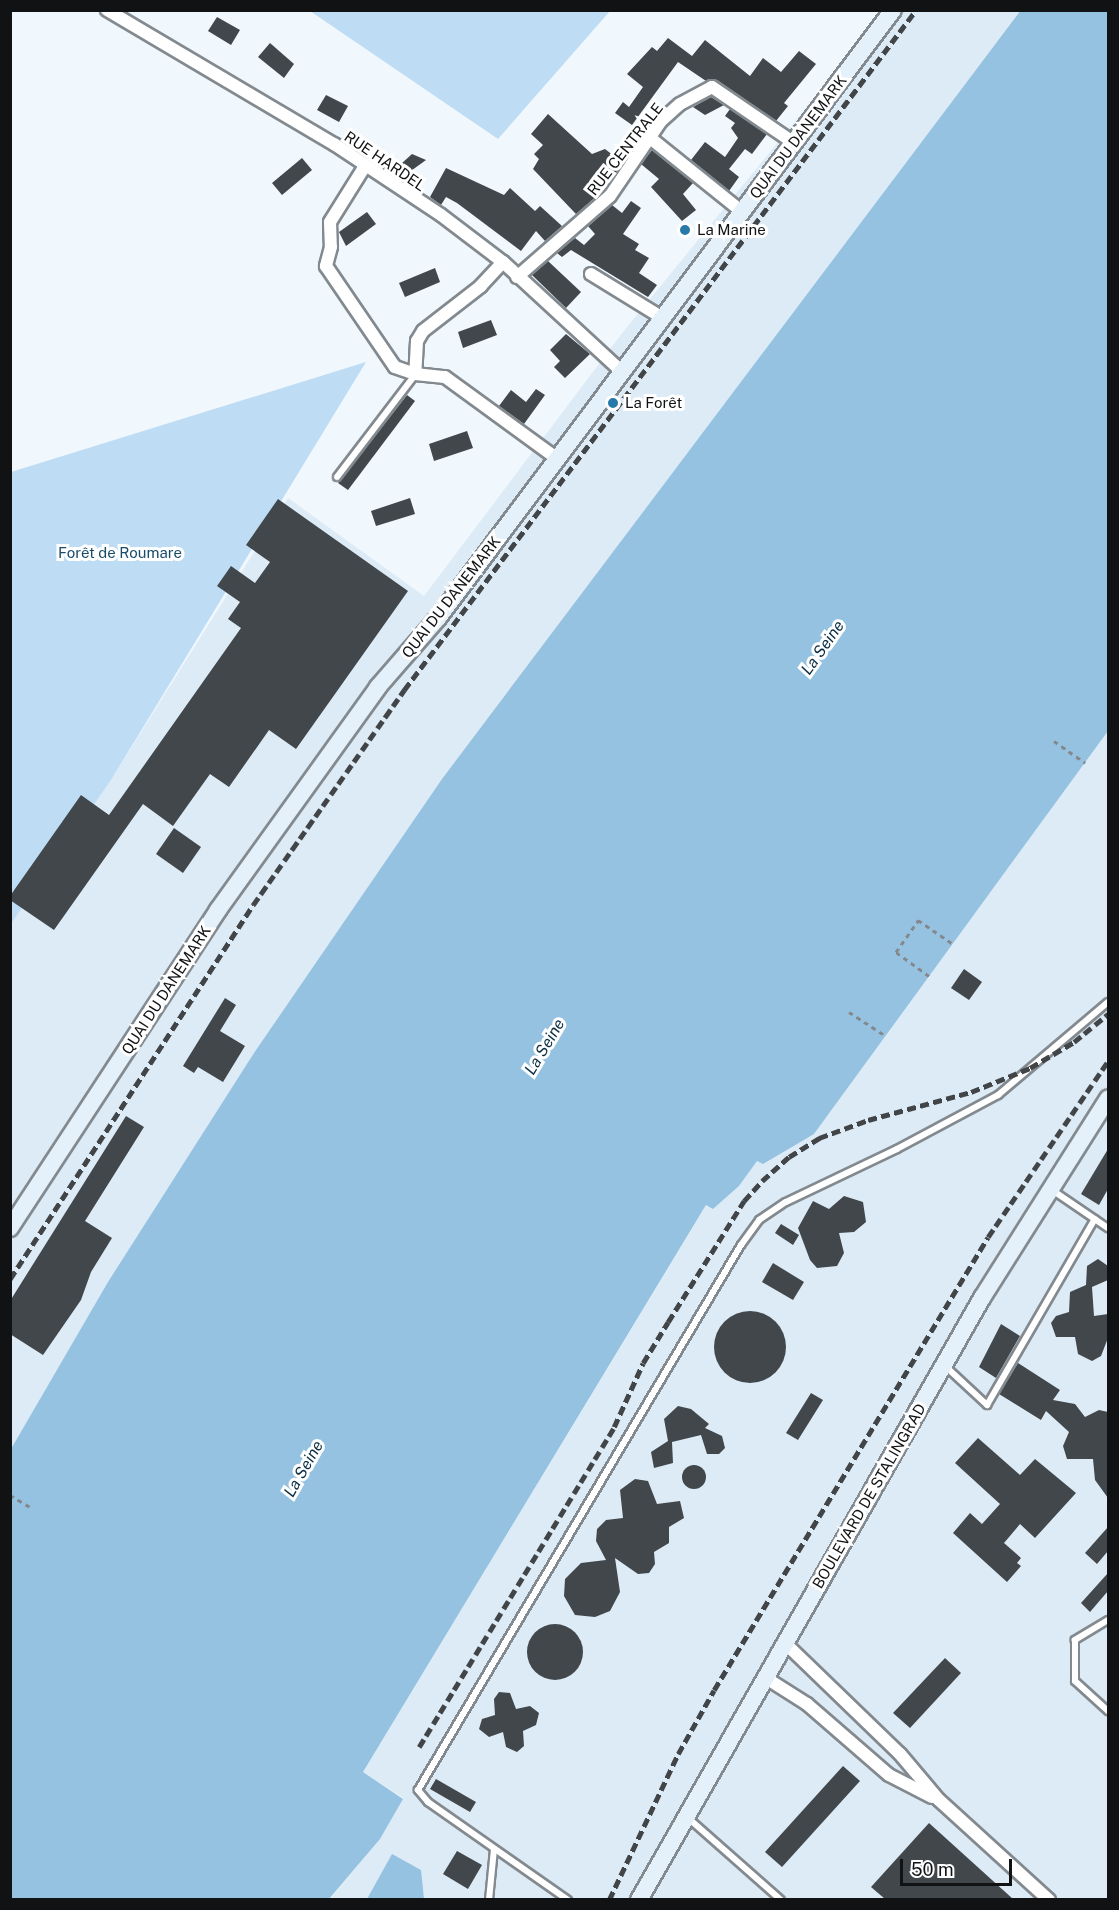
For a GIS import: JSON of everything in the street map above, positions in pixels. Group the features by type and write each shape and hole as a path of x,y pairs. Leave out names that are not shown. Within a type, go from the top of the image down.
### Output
{"main road":[{"name":"QUAI DU DANEMARK","path":"10,1228 218,910 378,687 438,618 661,317 893,10"},
{"name":"BOULEVARD DE STALINGRAD","path":"639,1899 944,1364 1050,1188 1108,1099"}],"street":[{"name":"RUE HARDEL","path":"107,10 334,144 441,215 503,262 621,371"},
{"name":"RUE CENTRALE","path":"517,277 610,196 649,137 680,104 712,87 794,143"},
{"path":"649,137 741,211"},
{"path":"365,166 330,222 331,247 326,266 395,367 415,374 445,377 556,458"},
{"path":"415,374 417,341 423,331 481,286 503,262"},
{"path":"591,274 661,317"},
{"path":"786,1644 900,1754 939,1800 1049,1899"},
{"path":"766,1678 807,1704 889,1776 939,1800"}],"lane":[{"path":"337,477 415,374"},
{"path":"568,1899 494,1849 418,1790 759,1220 786,1202 897,1149 998,1095 1108,1002"},
{"path":"1050,1188 1108,1228"},
{"path":"944,1364 987,1405 1095,1219"},
{"path":"1108,1620 1075,1640 1075,1681 1108,1711"},
{"path":"687,1816 781,1899"},
{"path":"489,1899 494,1849"}],"path":[{"path":"1054,741 1084,763"},
{"path":"929,976 896,952 918,920 952,944"},
{"path":"849,1012 886,1036"},
{"path":"10,1495 32,1508"}],"shaded area":[{"path":"885,11 1054,11 11,1549 11,924 111,780 288,498 424,596 623,332"},
{"path":"1108,731 1108,1899 329,1900 380,1839 403,1798 363,1772 707,1204 713,1209 739,1186 757,1160 814,1134"}],"green space":[{"path":"310,11 610,11 498,139"},
{"name":"Forêt de Roumare","path":"366,362 111,780 11,924 11,472"}],"water":[{"name":"La Seine","path":"1021,10 1108,11 1108,731 814,1134 763,1164 757,1161 739,1186 713,1209 706,1205 363,1772 403,1799 380,1839 329,1899 11,1899 11,1449 108,1282 254,1053 442,779"},
{"path":"392,1854 421,1870 424,1899 367,1899"}],"building":[{"path":"217,17 240,30 231,45 208,31"},
{"path":"668,38 692,56 705,40 750,76 763,58 781,72 799,51 816,64 784,103 788,106 776,121 717,80 706,81 678,62 632,125 615,113 623,102 629,107 643,87 627,74 652,47 657,51"},
{"path":"270,43 294,64 284,78 258,57"},
{"path":"326,95 348,106 339,122 317,110"},
{"path":"711,97 724,105 705,115 693,107"},
{"path":"730,109 767,134 752,154 745,149 729,169 739,177 729,191 691,160 705,142 725,157 738,138 731,128 735,123 725,116"},
{"path":"548,114 592,154 605,149 623,163 604,190 576,214 533,169 539,159 534,154 543,145 531,134"},
{"path":"652,150 693,183 683,194 696,210 682,221 651,187 659,179 641,164"},
{"path":"412,154 426,160 408,173 401,164"},
{"path":"302,158 312,170 282,195 272,183"},
{"path":"446,168 504,195 510,188 535,211 540,206 562,226 545,241 536,231 521,251 457,203 446,197 441,205 430,197"},
{"path":"631,201 641,208 623,234 639,244 635,250 649,258 639,273 657,285 648,297 571,250 562,257 557,253 575,238 584,245 595,234 588,226 612,205 622,213"},
{"path":"367,212 376,224 346,246 339,232"},
{"path":"548,261 581,292 566,308 532,275"},
{"path":"435,268 440,282 405,297 399,283"},
{"path":"491,320 497,335 463,348 458,332"},
{"path":"566,334 590,354 565,378 554,367 560,361 550,350"},
{"path":"536,389 545,395 524,424 499,406 511,390 526,402"},
{"path":"407,395 415,401 348,490 338,483"},
{"path":"467,431 473,448 434,461 429,444"},
{"path":"410,498 415,514 376,526 371,511"},
{"path":"278,499 408,591 296,749 269,730 229,787 210,774 173,826 143,804 54,930 10,900 10,896 81,795 109,815 241,628 228,619 240,602 217,586 231,566 255,583 270,562 246,545"},
{"path":"174,828 201,847 183,873 156,854"},
{"path":"964,969 982,982 969,1000 951,988"},
{"path":"225,998 236,1005 220,1031 245,1046 223,1082 198,1067 194,1073 183,1066"},
{"path":"126,1116 144,1127 85,1221 112,1238 91,1272 81,1300 43,1355 10,1334 10,1301"},
{"path":"1108,1149 1108,1189 1099,1205 1081,1194"},
{"path":"844,1196 863,1202 866,1222 854,1232 839,1233 844,1253 837,1266 817,1268 810,1260 798,1228 813,1201 829,1209"},
{"path":"781,1224 799,1235 793,1245 775,1233"},
{"path":"1098,1259 1108,1266 1108,1280 1092,1287 1094,1316 1108,1314 1108,1338 1101,1356 1092,1361 1078,1354 1075,1337 1056,1337 1051,1323 1056,1316 1069,1312 1070,1292 1086,1285 1087,1266"},
{"path":"773,1263 804,1282 793,1300 762,1282"},
{"path":"750,1311 764,1314 776,1321 783,1333 786,1347 783,1361 776,1373 764,1380 750,1383 736,1380 724,1373 717,1361 714,1347 717,1333 724,1321 736,1314"},
{"path":"1001,1324 1020,1336 996,1378 979,1367"},
{"path":"1018,1363 1060,1390 1053,1400 1075,1404 1085,1417 1099,1410 1108,1412 1108,1498 1095,1480 1093,1459 1067,1459 1063,1446 1069,1432 1046,1411 1041,1420 999,1394"},
{"path":"811,1393 823,1400 798,1440 786,1433"},
{"path":"678,1406 691,1409 709,1424 705,1428 722,1436 725,1448 719,1454 707,1454 701,1435 672,1442 673,1463 654,1468 651,1452 668,1441 664,1419"},
{"path":"978,1438 1020,1475 1035,1459 1076,1493 1035,1538 1020,1524 1004,1543 1021,1558 1017,1563 1021,1566 1007,1582 953,1533 970,1513 982,1524 1000,1504 955,1463"},
{"path":"694,1465 702,1469 706,1477 702,1485 694,1489 686,1485 682,1477 686,1469"},
{"path":"635,1479 648,1481 657,1504 680,1501 684,1518 669,1527 669,1543 654,1552 655,1564 649,1573 638,1574 615,1558 620,1592 610,1611 595,1617 575,1615 564,1596 565,1579 581,1563 606,1560 596,1541 597,1529 606,1520 623,1518 620,1490"},
{"path":"1108,1527 1108,1551 1097,1564 1085,1553"},
{"path":"1108,1573 1108,1591 1090,1612 1081,1603"},
{"path":"549,1624 561,1624 571,1628 579,1636 583,1652 579,1668 571,1676 561,1680 549,1680 539,1676 531,1668 527,1658 527,1646 531,1636 539,1628"},
{"path":"945,1658 961,1673 910,1728 893,1713"},
{"path":"499,1692 510,1693 516,1709 530,1706 539,1713 536,1725 523,1731 524,1746 517,1752 506,1747 503,1732 489,1737 479,1729 482,1719 495,1715 494,1699"},
{"path":"843,1766 860,1781 782,1867 765,1852"},
{"path":"436,1779 476,1802 470,1812 430,1789"},
{"path":"929,1823 1013,1899 885,1899 871,1887"},
{"path":"457,1851 482,1865 468,1889 443,1874"}],"railway":[{"path":"10,1279 253,905 404,690 916,10"},
{"path":"419,1747 614,1427 643,1363 744,1201 762,1181 789,1157 819,1138 868,1120 971,1092 1030,1068 1074,1042 1108,1014"},
{"path":"609,1900 678,1754 714,1690 988,1237 1108,1061"}],"place":[{"name":"La Marine","path":"685,230"},
{"name":"La Forêt","path":"613,403"}]}
